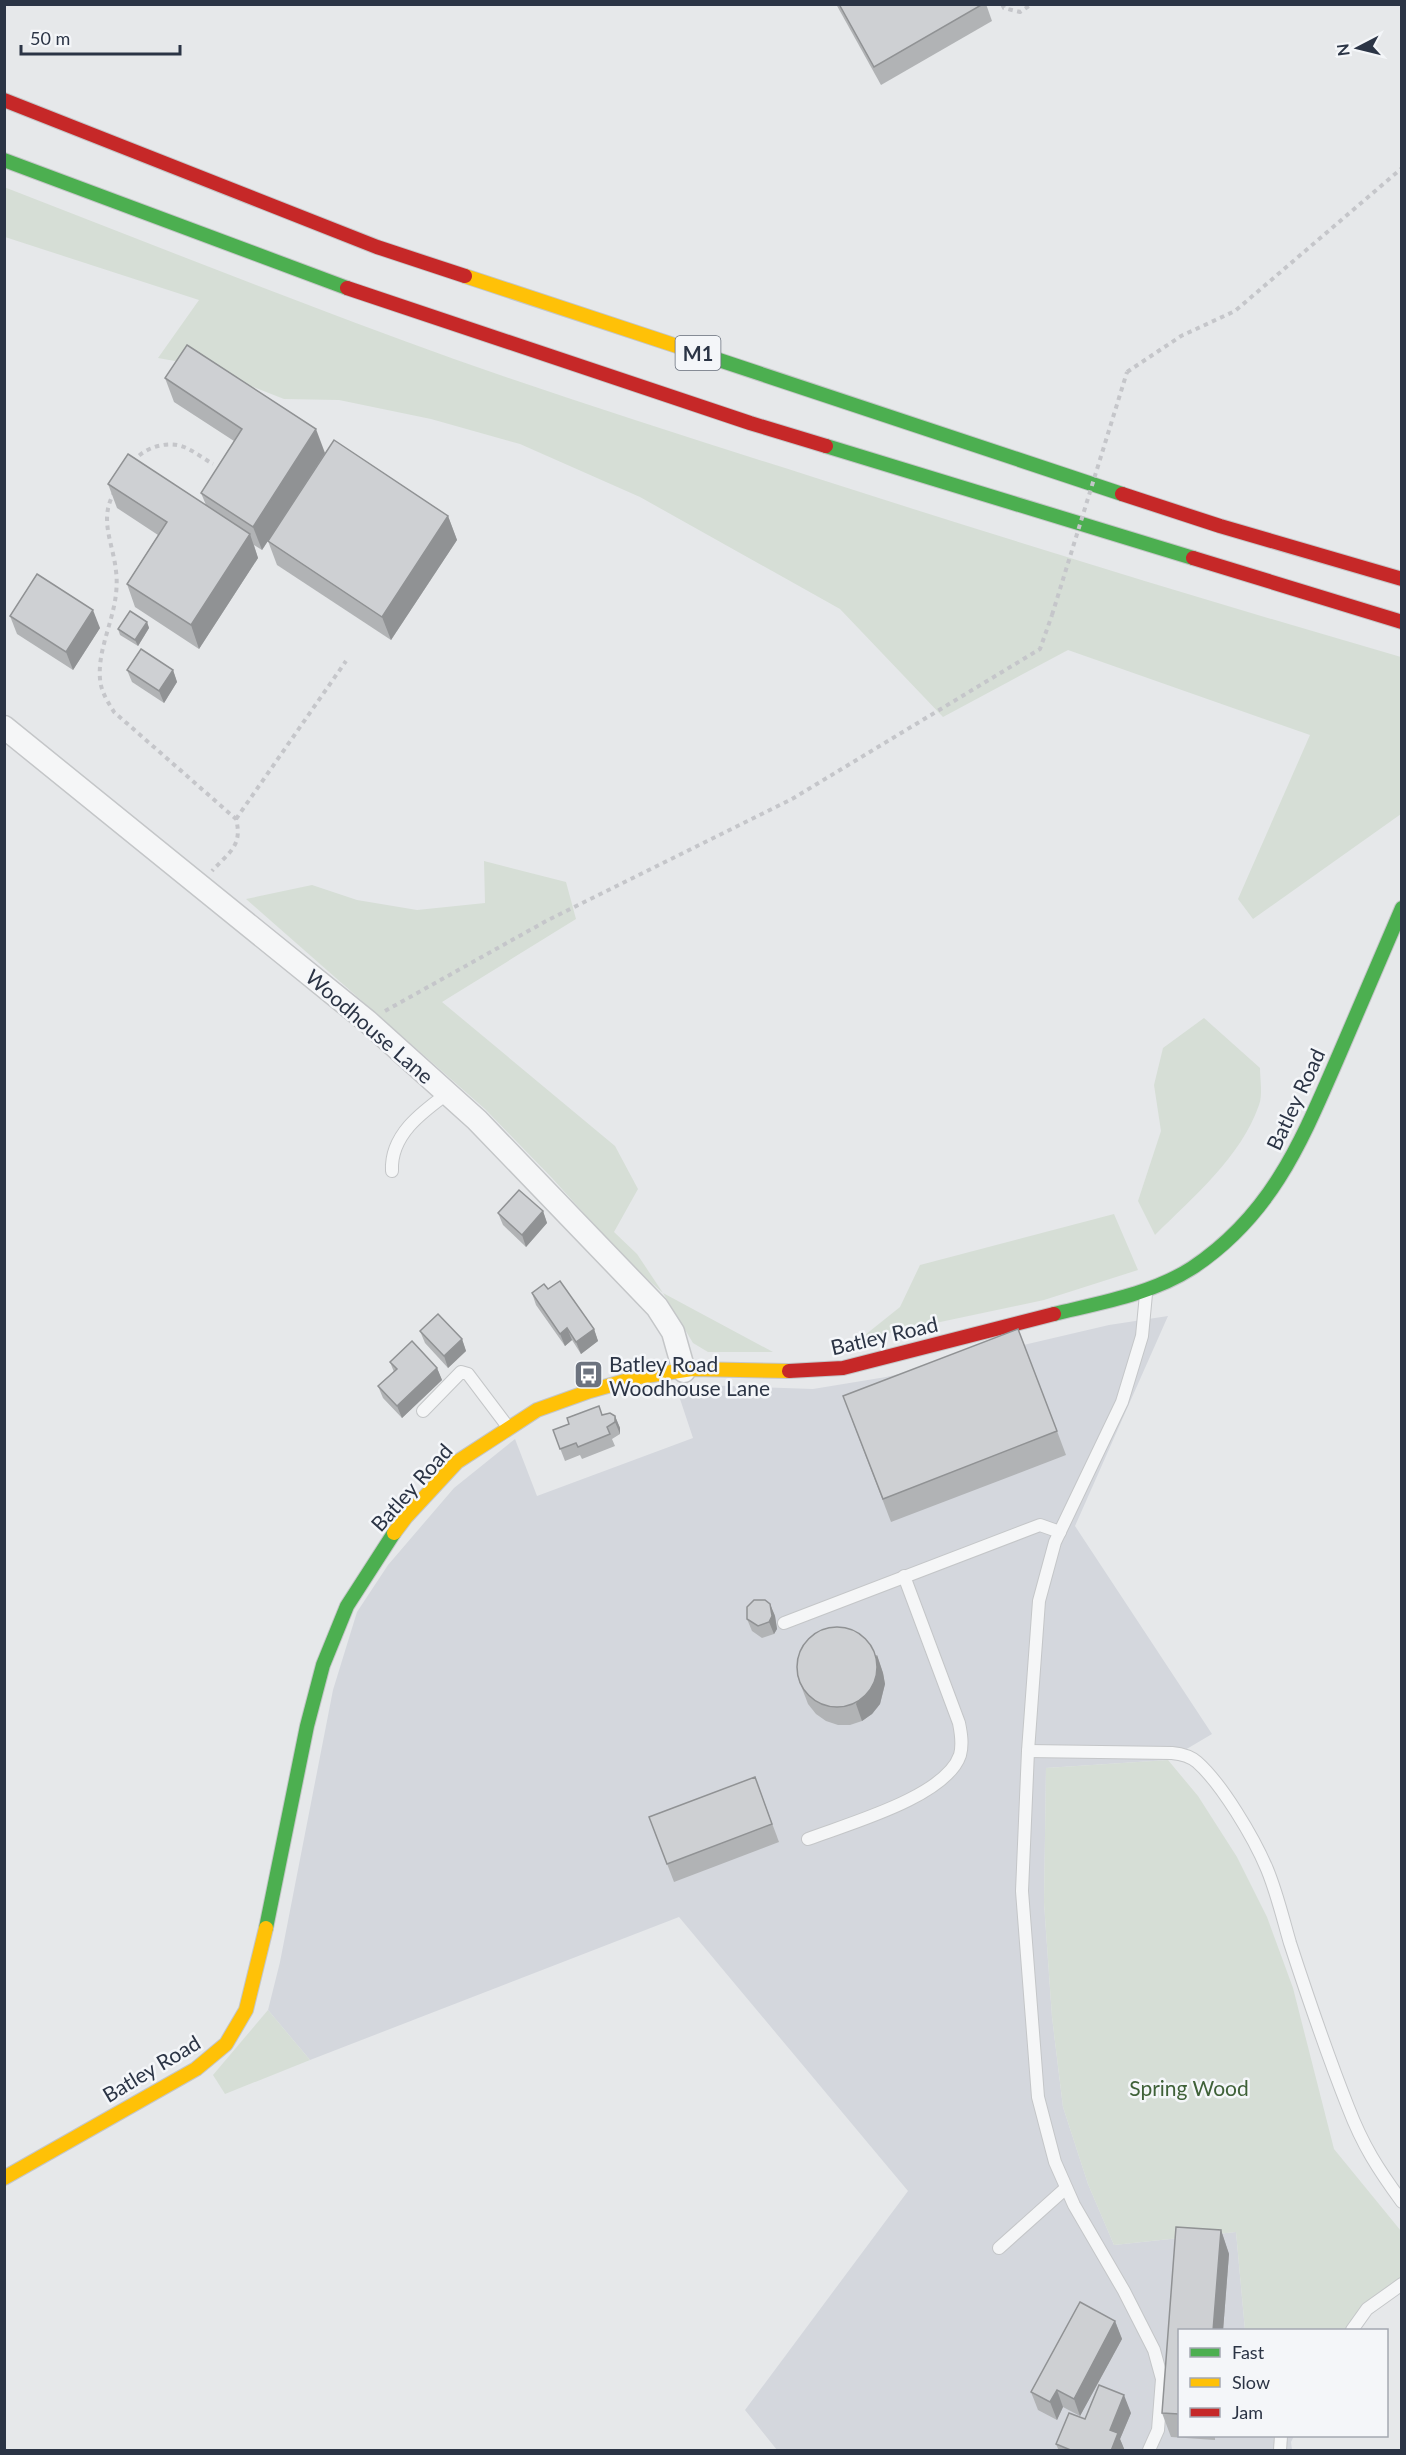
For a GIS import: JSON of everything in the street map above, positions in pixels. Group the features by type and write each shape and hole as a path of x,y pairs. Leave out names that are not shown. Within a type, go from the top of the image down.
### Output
{"main road":[{"name":"M1","path":"4,100 377,247 1220,526 1401,579"},
{"name":"M1","path":"4,160 315,277 750,423 1401,622"},
{"name":"Batley Road","path":"4,2178 196,2069 226,2044 246,2010 260,1958 307,1726 323,1665 347,1606 372,1563 406,1517 457,1462 537,1410 639,1377 684,1371 809,1371 843,1368 1125,1297 1190,1269 1233,1237 1273,1190 1302,1141 1401,908"}],"street":[{"name":"Woodhouse Lane","path":"4,727 367,1021 477,1119 657,1307 673,1332 684,1371"}],"lane":[{"path":"392,1171 394,1150 406,1129 421,1113 448,1093"},
{"path":"1146,1289 1142,1335 1122,1402 1055,1542 1039,1601 1028,1751 1022,1891 1030,2023 1038,2097 1055,2162 1066,2188 1154,2350 1162,2379 1158,2430 1153,2449"},
{"path":"423,1411 460,1372 468,1374 509,1428"},
{"path":"784,1623 1040,1525 1060,1532"},
{"path":"808,1839 908,1801 940,1781 952,1769 960,1755 962,1739 959,1723 904,1576"},
{"path":"1028,1751 1185,1755 1196,1761 1211,1778 1254,1842 1267,1869 1347,2106 1371,2160 1401,2202"},
{"path":"999,2248 1066,2188"},
{"path":"1353,2329 1367,2309 1401,2284"}],"path":[{"path":"1002,4 1004,8 1020,12 1032,4"},
{"path":"367,1021 548,920 792,800 1040,649 1127,372 1181,336 1235,311 1401,168"},
{"path":"130,466 140,452 159,445 183,446 213,464"},
{"path":"119,483 109,500 106,513 107,530 117,571 116,609 101,658 100,680 105,698 114,712 236,819 240,833 236,844 199,885"},
{"path":"236,819 345,660"}],"shaded area":[{"path":"1168,1316 1075,1526 1212,1734 1168,1760 1046,1768 1044,1903 1052,2017 1063,2107 1088,2184 1114,2245 1236,2232 1245,2329 1178,2329 1178,2437 1294,2437 1291,2442 1292,2450 777,2450 745,2410 908,2191 679,1917 310,2060 268,2010 280,1962 333,1690 357,1612 388,1565 454,1488 515,1439 537,1496 693,1438 675,1384 813,1389 886,1377 1109,1325"}],"green space":[{"path":"4,187 341,318 543,390 1033,547 1401,657 1401,814 1253,919 1238,899 1310,735 1068,650 943,717 840,609 640,497 520,444 431,419 339,400 284,399 197,365 158,358 199,300 5,237"},
{"path":"484,861 566,882 576,919 442,1002 615,1146 638,1189 614,1232 637,1254 663,1293 627,1261 552,1178 485,1109 246,899 312,885 357,900 417,910 485,903"},
{"path":"1204,1018 1260,1068 1260,1101 1251,1124 1228,1159 1200,1191 1155,1235 1138,1201 1161,1131 1154,1085 1163,1048"},
{"path":"1114,1214 1138,1270 1044,1300 860,1339 900,1307 920,1265"},
{"path":"663,1293 773,1352 708,1352 693,1343"},
{"name":"Spring Wood","path":"1168,1760 1198,1796 1237,1857 1267,1917 1293,1988 1334,2149 1401,2231 1401,2281 1354,2329 1245,2329 1236,2232 1114,2245 1088,2184 1063,2107 1052,2017 1044,1903 1046,1768"},
{"path":"268,2010 310,2060 225,2094 213,2075"}],"building":[{"path":"839,4 983,4 874,67"},
{"path":"187,345 316,429 253,527 201,493 242,429 165,378"},
{"path":"334,440 448,516 382,617 268,541"},
{"path":"128,454 250,534 191,625 127,584 167,522 108,484"},
{"path":"37,574 93,610 66,652 10,616"},
{"path":"130,611 147,622 135,640 118,629"},
{"path":"141,649 173,670 159,691 127,670"},
{"path":"519,1190 543,1211 522,1235 498,1213"},
{"path":"560,1281 594,1329 576,1342 567,1328 560,1334 532,1293 544,1284 548,1289"},
{"path":"438,1314 462,1339 444,1356 420,1331"},
{"path":"1018,1329 1057,1431 883,1499 843,1396"},
{"path":"412,1341 437,1368 397,1406 378,1386 397,1369 390,1362"},
{"path":"599,1406 602,1415 610,1413 615,1416 615,1422 607,1427 610,1434 578,1447 576,1443 560,1449 553,1430 569,1424 567,1418"},
{"path":"754,1600 765,1600 770,1604 772,1616 769,1622 758,1626 747,1619 747,1607"},
{"path":"829,1627 845,1627 866,1638 877,1659 877,1675 866,1696 845,1707 829,1707 815,1701 803,1689 797,1675 797,1659 803,1645 815,1633"},
{"path":"755,1777 772,1824 667,1864 649,1817"},
{"path":"1176,2227 1221,2230 1213,2329 1178,2329 1178,2414 1162,2413"},
{"path":"1080,2302 1115,2321 1074,2399 1057,2390 1050,2402 1031,2392"},
{"path":"1099,2385 1124,2395 1110,2430 1118,2433 1111,2451 1073,2451 1056,2444 1069,2413 1085,2419"}],"traffic: fast":[{"path":"4,160 347,288"},
{"path":"698,353 1122,494"},
{"path":"826,446 1193,558"},
{"path":"1054,1314 1125,1297 1160,1285 1192,1268 1220,1247 1244,1224 1264,1199 1298,1146 1402,908"},
{"path":"266,1928 307,1726 323,1665 347,1606 394,1533"}],"traffic: slow":[{"path":"465,276 698,353"},
{"path":"394,1533 457,1462 537,1410 639,1377 692,1369 789,1371"},
{"path":"4,2178 196,2069 226,2044 246,2010 266,1928"}],"traffic: jam":[{"path":"4,100 377,247 465,276"},
{"path":"347,288 750,423 826,446"},
{"path":"1122,494 1220,526 1402,579"},
{"path":"1193,558 1402,622"},
{"path":"789,1371 843,1368 1054,1314"}],"place":[{"name":"Batley Road Woodhouse Lane","path":"588,1375"}]}
